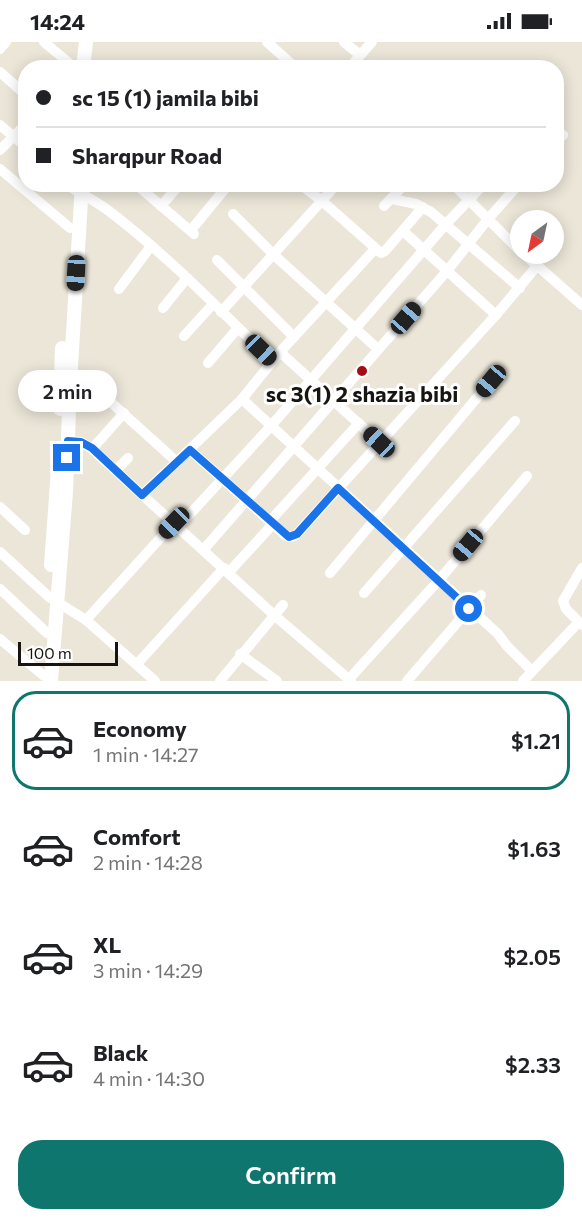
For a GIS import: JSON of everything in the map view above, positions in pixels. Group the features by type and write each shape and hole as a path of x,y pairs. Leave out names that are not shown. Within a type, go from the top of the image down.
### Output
{"main road":[{"path":"84,60 86,42"},
{"path":"93,60 94,42"},
{"path":"46,679 66,492 68,441 65,383 70,228 74,192"},
{"path":"46,679 47,633 53,600 59,443 65,383 75,192"}],"street":[{"path":"0,49 6,42"},
{"path":"44,42 65,60"},
{"path":"267,42 287,60"},
{"path":"344,42 360,56"},
{"path":"356,60 372,42"},
{"path":"0,72 18,87"},
{"path":"0,125 18,140"},
{"path":"0,150 18,131"},
{"path":"0,169 18,184"},
{"path":"27,192 70,228"},
{"path":"82,192 111,212 187,278 272,362"},
{"path":"145,192 192,232 222,192"},
{"path":"161,206 173,192"},
{"path":"310,192 381,253 423,207"},
{"path":"184,336 244,287 330,192"},
{"path":"397,192 388,202 423,207 520,288"},
{"path":"460,192 510,240"},
{"path":"86,620 271,426 476,192"},
{"path":"204,549 447,271 512,192"},
{"path":"233,214 274,255 378,349"},
{"path":"403,231 496,315"},
{"path":"119,289 151,246"},
{"path":"142,495 242,399 280,352 375,249"},
{"path":"217,260 294,337"},
{"path":"190,450 287,536 294,536 496,315 537,266 582,305"},
{"path":"163,308 187,278"},
{"path":"208,363 238,328"},
{"path":"280,352 379,442"},
{"path":"330,573 491,381"},
{"path":"65,383 84,383 95,388 177,462"},
{"path":"242,399 498,634 528,667"},
{"path":"92,448 124,413"},
{"path":"364,593 515,421"},
{"path":"137,664 272,523 359,423"},
{"path":"68,441 81,442 92,448 274,615 350,680 527,476"},
{"path":"116,470 128,458"},
{"path":"0,507 25,530"},
{"path":"0,552 53,600 86,620 155,681"},
{"path":"523,681 528,667 580,623 566,609 564,601 582,568"},
{"path":"0,589 47,633"},
{"path":"407,681 481,595"},
{"path":"220,681 283,604"},
{"path":"0,639 46,679"},
{"path":"240,654 276,681"}],"place":[{"name":"sc 3(1) 2 shazia bibi","path":"362,371"}],"route":[{"path":"67,458 68,441 81,442 92,448 142,495 190,450 289,537 297,534 338,488 469,609"}]}
